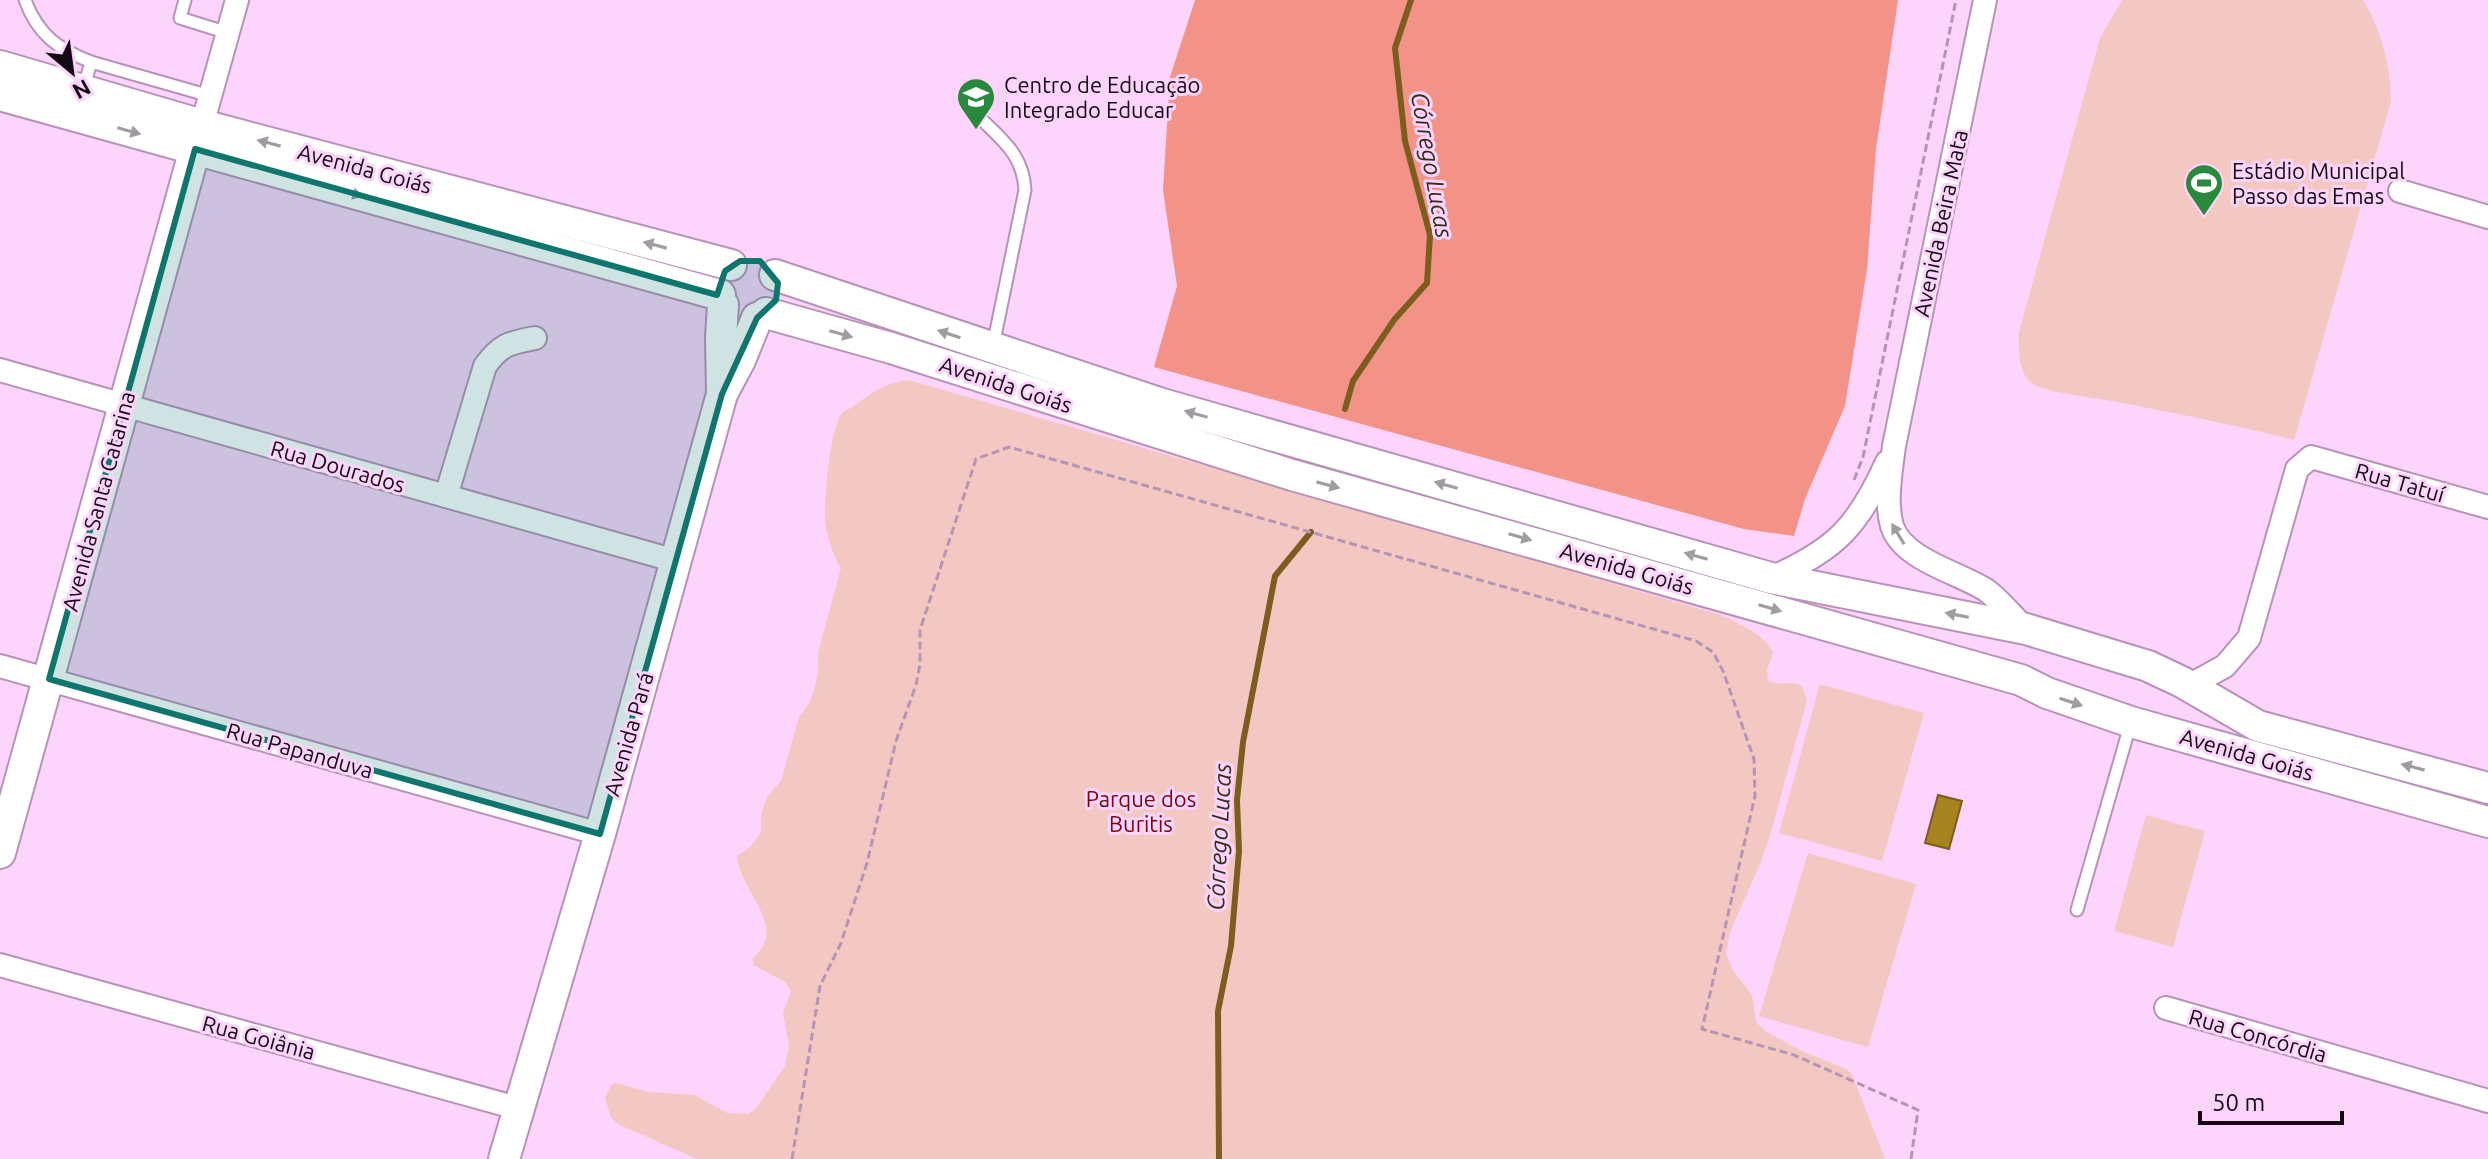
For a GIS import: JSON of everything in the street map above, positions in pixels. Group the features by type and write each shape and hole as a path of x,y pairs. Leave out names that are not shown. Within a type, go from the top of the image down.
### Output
{"main road":[{"name":"Avenida Goiás","path":"0,66 87,76 199,137 721,300"},
{"name":"Avenida Goiás","path":"0,95 199,137 731,265"},
{"name":"Avenida Santa Catarina","path":"0,853 199,137"},
{"path":"722,394 761,316 772,307 778,291 775,275 760,261 740,261 731,265 721,279 721,300 737,316 761,316"},
{"name":"Avenida Goiás","path":"775,275 1159,403 1771,578 2034,632 2148,666 2258,726 2488,788"},
{"name":"Avenida Pará","path":"504,1159 600,834 722,394 721,300"},
{"name":"Avenida Goiás","path":"761,316 906,353 1292,475 2021,680 2047,693 2145,726 2488,822"},
{"path":"2021,680 2023,660 2034,632"},
{"path":"2145,726 2183,706 2187,687"}],"street":[{"name":"Avenida Santa Catarina","path":"199,137 237,0"},
{"name":"Avenida Beira Mata","path":"1985,0 1894,446 1890,509 1896,536 1908,548 1937,567 1987,591 2034,632"},
{"path":"2400,191 2488,217"},
{"path":"446,496 485,366 506,344 535,338"},
{"name":"Rua Dourados","path":"0,370 676,561"},
{"name":"Avenida Beira Mata","path":"1771,578 1820,554 1861,515 1894,446"},
{"name":"Rua Tatuí","path":"2187,687 2225,666 2249,638 2297,469 2311,457 2488,507"},
{"name":"Rua Papanduva","path":"0,666 600,834"},
{"name":"Rua Goiânia","path":"0,965 517,1108"},
{"name":"Rua Concórdia","path":"2166,1008 2488,1101"}],"lane":[{"path":"25,0 34,20 51,41 87,76 210,96"},
{"path":"185,0 180,18 228,33"},
{"path":"978,116 1017,156 1025,181 1008,282 992,348"},
{"path":"2077,910 2145,726"}],"path":[{"path":"1852,484 1866,442 1956,0"},
{"path":"792,1159 820,986 841,943 867,863 902,720 916,685 920,664 920,630 976,459 1009,447 1696,641 1713,652 1723,671 1754,759 1756,778 1755,796 1702,1029 1794,1055 1918,1110 1911,1159"}],"highlighted area":[{"path":"195,149 717,295 725,271 740,261 760,261 778,283 776,300 757,318 722,394 600,834 49,679"}],"green space":[{"name":"Estádio Municipal Passo das Emas","path":"2122,0 2363,0 2380,36 2387,61 2391,101 2294,440 2200,418 2047,389 2033,384 2024,374 2019,353 2019,332 2100,38"},
{"name":"Parque dos Buritis","path":"909,380 1721,615 1758,635 1773,653 1767,670 1768,680 1802,686 1807,700 1771,832 1730,932 1726,955 1734,972 1752,995 1756,1022 1766,1032 1852,1074 1885,1159 697,1159 620,1125 611,1118 605,1098 615,1083 649,1092 694,1095 727,1113 748,1114 756,1108 785,1066 789,1046 783,1013 791,991 785,982 753,965 753,958 763,946 765,921 737,856 750,847 761,832 761,815 767,797 781,781 799,717 815,687 818,653 841,568 825,521 829,464 838,419 843,412 879,389"},
{"path":"1820,684 1924,713 1882,861 1779,833"},
{"path":"2146,815 2205,831 2173,947 2114,931"},
{"path":"1808,853 1916,884 1868,1047 1759,1016"}],"shaded area":[{"path":"1195,0 1898,0 1876,149 1867,269 1845,406 1805,499 1794,536 1744,529 1154,367 1177,286 1163,190 1170,77"},
{"path":"1938,795 1962,801 1949,849 1925,843"}],"waterway":[{"name":"Córrego Lucas","path":"1345,409 1353,381 1394,320 1427,283 1430,235 1405,141 1395,48 1411,0"},
{"name":"Córrego Lucas","path":"1219,1159 1218,1011 1231,946 1239,851 1237,800 1243,742 1275,576 1311,532"}],"place":[{"name":"Centro de Educação Integrado Educar","path":"976,131"},
{"name":"Estádio Municipal Passo das Emas","path":"2204,217"}]}
